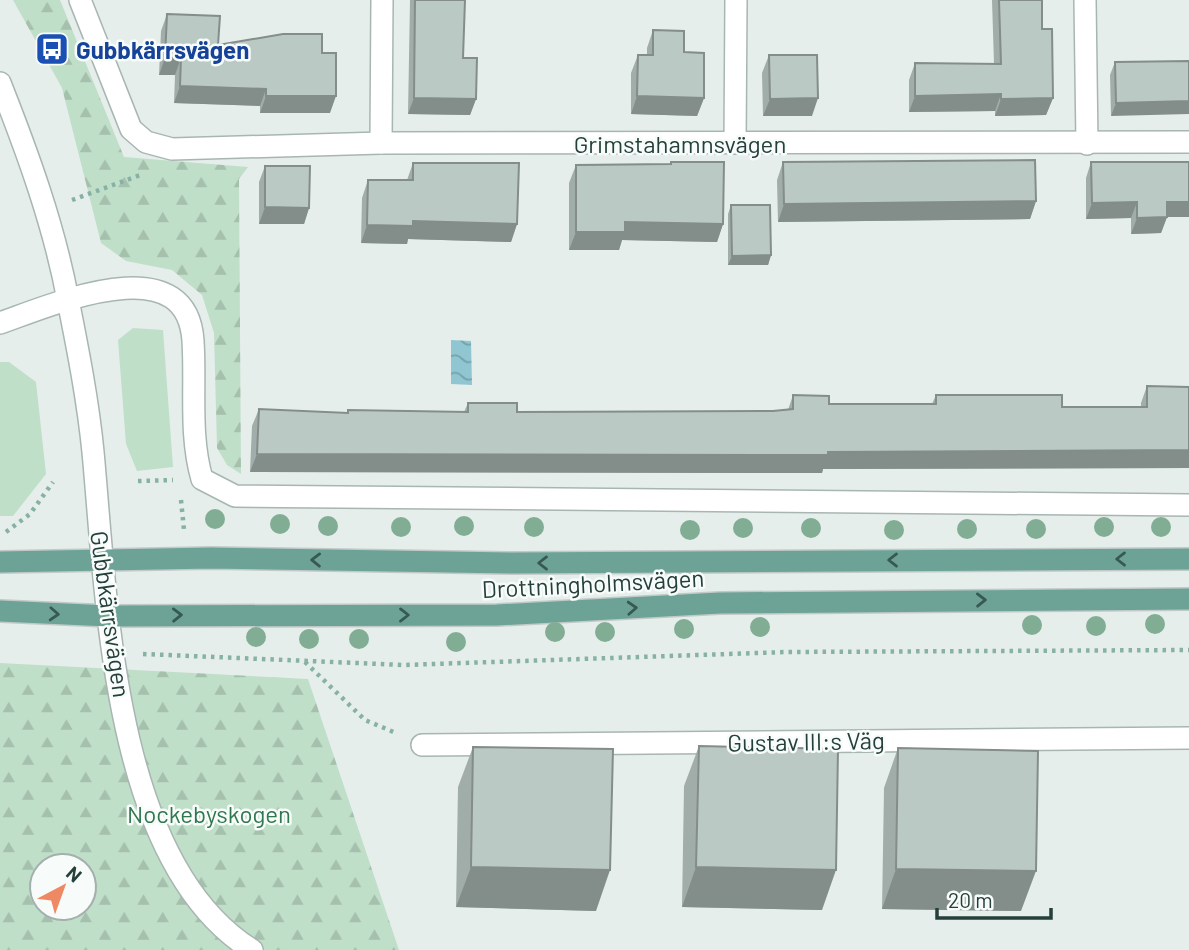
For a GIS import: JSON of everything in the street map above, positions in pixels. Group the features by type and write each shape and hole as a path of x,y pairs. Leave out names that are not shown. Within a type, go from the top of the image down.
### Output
{"main road":[{"name":"Drottningholmsvägen","path":"0,562 102,559 514,563 1189,559"},
{"name":"Drottningholmsvägen","path":"0,611 108,616 497,615 720,603 1189,599"}],"street":[{"path":"80,0 131,129 146,142 172,149"},
{"path":"381,143 383,0"},
{"path":"735,143 736,0"},
{"path":"1085,0 1087,144"},
{"name":"Gubbkärrsvägen","path":"0,83 46,209 68,299 92,448 113,653 133,757 163,846 196,899 238,942 252,950"},
{"name":"Grimstahamnsvägen","path":"172,149 381,143 1189,142"},
{"path":"0,323 68,299 138,286 157,288 186,309 193,338 195,455 202,479 235,496 1189,505"},
{"name":"Gustav III:s Väg","path":"422,744 1189,738"}],"path":[{"path":"46,209 155,170 172,149"},
{"path":"138,481 179,480"},
{"path":"4,534 30,514 53,482"},
{"path":"113,653 404,665 787,652 1189,650"},
{"path":"306,662 365,720 422,744"}],"green space":[{"path":"13,0 60,0 124,157 248,167 239,179 241,474 227,465 217,448 214,333 202,295 172,270 126,261 101,243 62,88"},
{"path":"133,328 163,330 173,467 137,471 126,444 118,340"},
{"path":"0,362 9,362 36,382 46,474 13,516 0,516"},
{"name":"Nockebyskogen","path":"0,663 308,679 399,950 0,950"}],"water":[{"path":"451,340 471,341 472,385 451,384"}],"building":[{"path":"415,0 465,0 463,58 477,58 476,99 414,98"},
{"path":"999,0 1042,0 1042,29 1052,29 1053,98 1001,99 1001,94 915,96 915,63 1001,64"},
{"path":"167,14 220,16 218,45 283,34 322,34 322,53 336,53 336,96 266,96 266,89 180,86 181,58 165,58"},
{"path":"653,30 684,31 684,52 704,53 704,98 637,96 638,55 653,55"},
{"path":"769,55 817,55 818,98 770,99"},
{"path":"1189,61 1189,101 1116,103 1115,62"},
{"path":"1035,160 1036,201 784,204 783,162"},
{"path":"724,162 723,224 625,222 625,232 576,232 576,165"},
{"path":"1091,162 1189,162 1189,202 1167,202 1167,217 1137,218 1137,202 1092,203"},
{"path":"413,163 519,163 517,224 413,221 413,226 367,225 368,180 413,180"},
{"path":"265,166 310,166 309,208 265,207"},
{"path":"731,205 770,205 771,255 732,256"},
{"path":"1147,386 1189,387 1189,450 828,452 828,455 257,454 259,409 348,413 348,410 468,412 468,403 517,403 517,412 773,411 793,409 793,395 829,396 829,404 936,404 936,395 1062,395 1062,407 1147,407"},
{"path":"699,746 838,749 836,870 696,867"},
{"path":"473,747 613,749 610,870 471,867"},
{"path":"898,748 1038,751 1036,871 896,869"}],"place":[{"name":"Gubbkärrsvägen","path":"52,49"}]}
